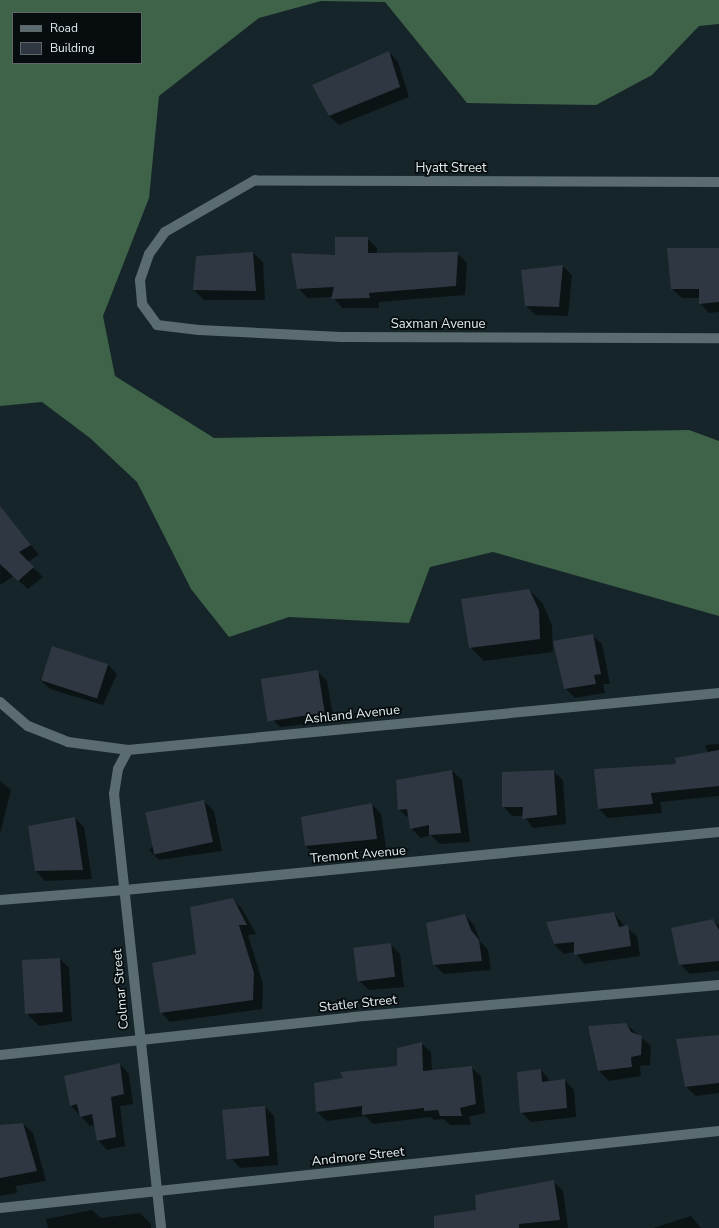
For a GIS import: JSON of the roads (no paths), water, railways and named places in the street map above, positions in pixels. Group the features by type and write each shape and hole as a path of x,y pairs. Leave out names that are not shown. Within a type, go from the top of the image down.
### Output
{"street":[{"name":"Hyatt Street","path":"156,325 142,304 140,280 149,254 166,232 255,180 719,182"},
{"name":"Saxman Avenue","path":"156,325 341,337 719,338"},
{"name":"Ashland Avenue","path":"0,702 28,726 68,742 128,750 719,693"},
{"name":"Colmar Street","path":"128,750 118,769 114,794 125,890 139,1042 161,1228"},
{"name":"Tremont Avenue","path":"0,900 125,890 719,832"},
{"name":"Statler Street","path":"0,1055 139,1042 353,1017 719,985"},
{"name":"Andmore Street","path":"0,1208 719,1131"}]}
